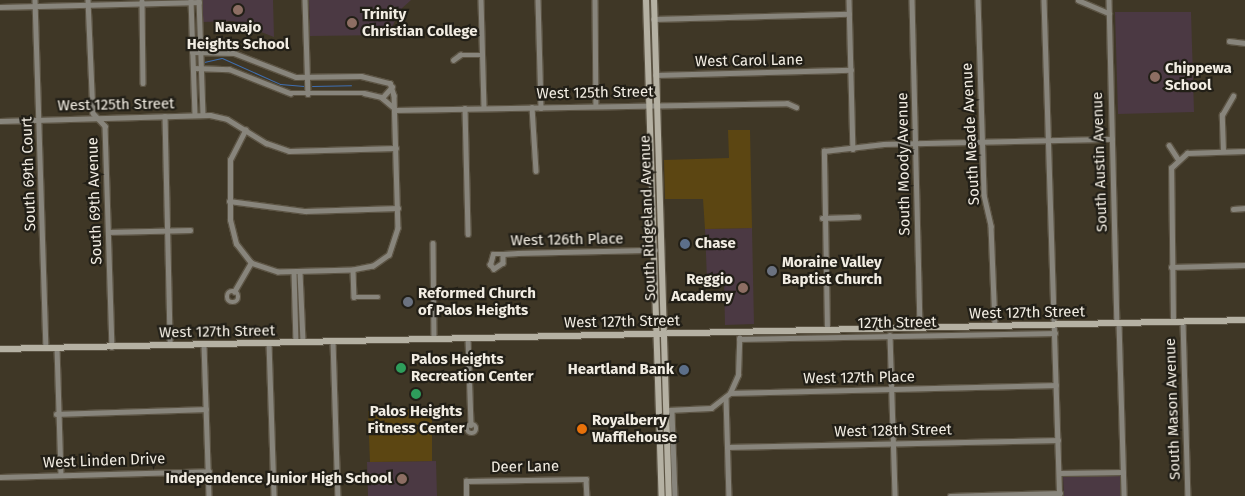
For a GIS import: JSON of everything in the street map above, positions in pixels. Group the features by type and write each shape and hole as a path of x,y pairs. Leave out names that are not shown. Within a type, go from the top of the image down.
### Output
{"main road":[{"name":"South Ridgeland Avenue","path":"646,0 651,19"},
{"name":"South Ridgeland Avenue","path":"654,0 651,19 653,105 661,250 662,496"},
{"name":"South Ridgeland Avenue","path":"653,105 654,250 660,334 669,410 669,496"},
{"name":"West 127th Street","path":"0,350 660,334 739,336 889,328 995,326 1055,329 1118,323 1245,320"}],"street":[{"path":"305,0 308,94"},
{"path":"480,0 484,108"},
{"path":"538,0 541,108"},
{"path":"595,0 596,106"},
{"path":"849,0 853,148"},
{"name":"South Moody Avenue","path":"912,0 920,328"},
{"name":"South Meade Avenue","path":"978,0 982,142 995,326"},
{"path":"950,496 1060,495 1047,141 1044,0"},
{"path":"1078,0 1109,13"},
{"name":"South Austin Avenue","path":"1109,0 1124,496"},
{"path":"191,1 195,116"},
{"path":"0,7 36,3 199,1 203,115"},
{"name":"South 69th Avenue","path":"88,2 93,113 105,126 112,347"},
{"path":"142,2 144,83"},
{"name":"South 69th Court","path":"36,3 46,348"},
{"path":"651,19 849,14"},
{"path":"1229,41 1245,43"},
{"path":"192,52 234,53 285,75 308,78 375,77 392,87"},
{"path":"453,60 460,55 482,55"},
{"path":"193,68 229,69 277,89 308,94 364,93 382,98 394,109"},
{"name":"West Carol Lane","path":"652,76 851,70"},
{"path":"382,98 392,87"},
{"path":"245,130 230,160 229,201 232,236 251,263 269,271 294,272 353,270 373,266 391,252 398,233 392,87"},
{"path":"1223,151 1222,115 1233,96"},
{"name":"West 125th Street","path":"394,109 787,103 796,107"},
{"path":"532,107 536,171"},
{"path":"465,108 468,234"},
{"name":"West 125th Street","path":"0,120 203,115 227,119 245,130 289,151 396,148"},
{"path":"165,116 165,232 170,345"},
{"path":"827,330 821,159 828,149 916,144 1112,139"},
{"path":"1168,145 1178,158 1194,152 1245,151"},
{"name":"South Mason Avenue","path":"1173,322 1169,178 1178,158"},
{"path":"229,201 305,211 398,208"},
{"path":"1233,209 1245,208"},
{"path":"822,218 858,217"},
{"path":"109,232 190,230"},
{"path":"433,243 434,339"},
{"name":"West 126th Place","path":"502,254 661,250"},
{"path":"234,292 251,263"},
{"path":"1172,267 1245,265"},
{"path":"353,270 354,297 378,297"},
{"path":"294,272 299,342"},
{"path":"299,342 300,272"},
{"name":"South Mason Avenue","path":"1183,321 1188,496"},
{"path":"889,328 894,496"},
{"name":"127th Street","path":"739,336 890,336 1055,329"},
{"path":"729,496 728,395 738,375 739,336"},
{"path":"468,338 471,425"},
{"path":"333,342 338,496"},
{"path":"269,343 274,496"},
{"path":"204,345 209,496"},
{"path":"57,348 56,414 60,474"},
{"name":"West 127th Place","path":"669,410 711,408 728,395 1056,385"},
{"path":"56,414 206,409"},
{"path":"669,410 675,496"},
{"name":"West 128th Street","path":"728,447 1058,440"},
{"name":"West Linden Drive","path":"0,477 208,471"},
{"path":"1059,473 1123,472"},
{"name":"Deer Lane","path":"466,496 466,481 586,479 587,496"}],"shaded area":[{"name":"Navajo Heights School","path":"201,0 273,0 274,37 233,21 202,22"},
{"name":"Trinity Christian College","path":"309,0 411,0 399,11 389,35 310,36"},
{"name":"Chippewa School","path":"1115,12 1191,12 1194,112 1118,114"},
{"path":"728,130 750,130 752,228 705,229 703,199 665,199 664,160 729,158"},
{"path":"752,228 754,324 725,325 724,280 707,280 705,229"},
{"path":"432,408 432,461 370,462 368,411"},
{"name":"Independence Junior High School","path":"436,461 437,496 368,496 367,462"},
{"path":"1120,475 1121,496 1064,496 1063,476"}],"waterway":[{"path":"204,62 222,58 280,84 304,86"},
{"path":"312,86 351,85"}],"place":[{"name":"Navajo Heights School","path":"238,10"},
{"name":"Trinity Christian College","path":"352,23"},
{"name":"Chippewa School","path":"1155,77"},
{"name":"Chase","path":"685,244"},
{"name":"Moraine Valley Baptist Church","path":"772,271"},
{"name":"Reggio Academy","path":"743,288"},
{"name":"Reformed Church of Palos Heights","path":"408,302"},
{"name":"Palos Heights Recreation Center","path":"401,368"},
{"name":"Heartland Bank","path":"684,370"},
{"name":"Palos Heights Fitness Center","path":"416,394"},
{"name":"Royalberry Wafflehouse","path":"582,429"},
{"name":"Independence Junior High School","path":"402,479"}]}
